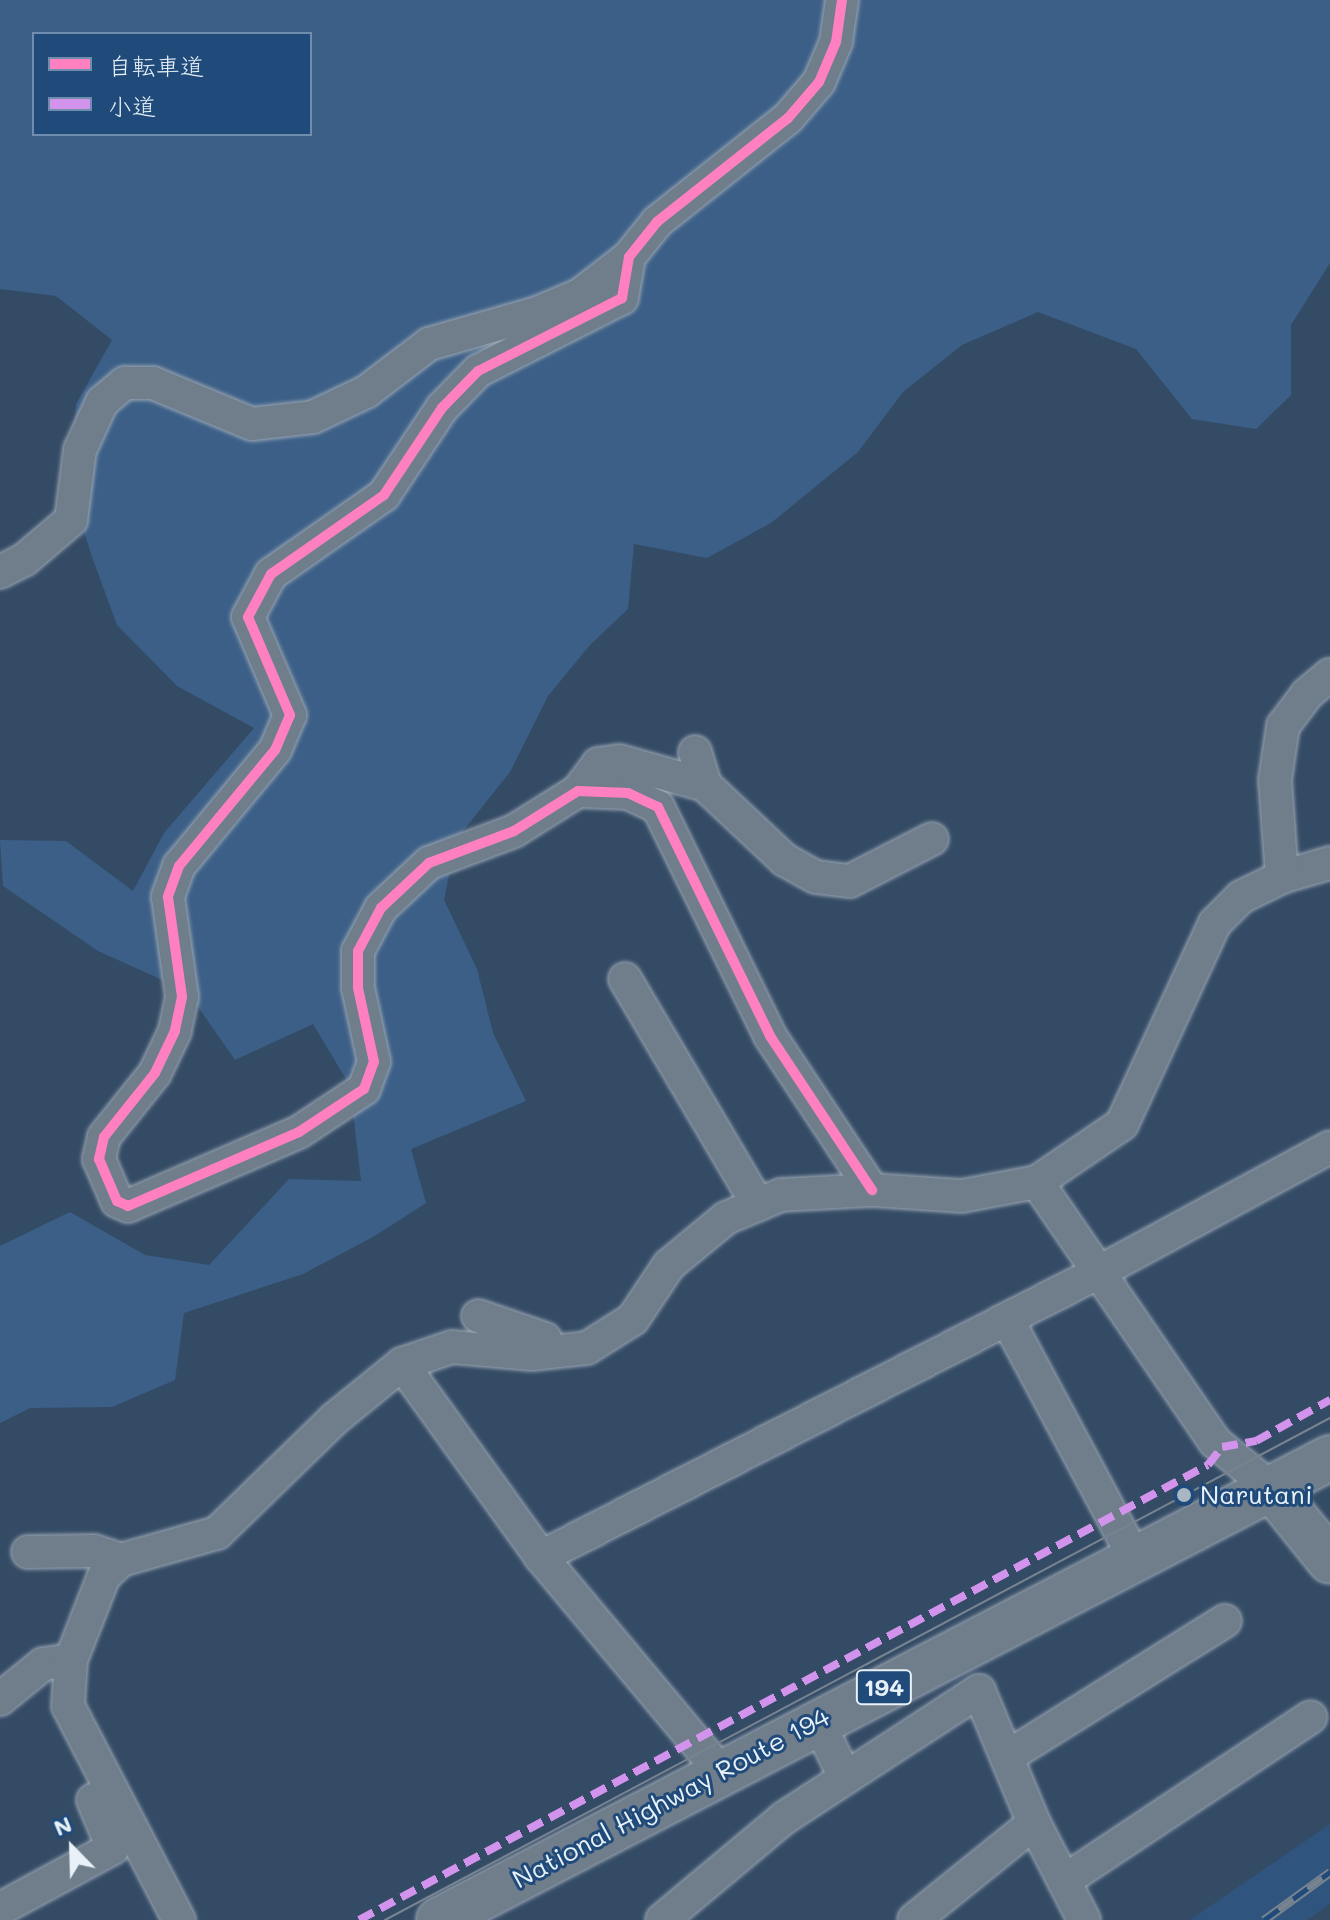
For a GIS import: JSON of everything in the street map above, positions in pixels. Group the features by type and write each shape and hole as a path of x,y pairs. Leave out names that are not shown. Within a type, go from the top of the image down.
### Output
{"main road":[{"name":"National Highway Route 194","path":"439,1920 817,1720 1136,1561 1330,1458"},
{"path":"1272,1489 1330,1561"}],"street":[{"path":"0,572 24,560 71,520 80,450 102,402 125,383 153,383 252,424 313,417 366,392 429,344 565,301 610,275 657,222 788,118 819,82 836,42 842,0"},
{"path":"629,257 622,298 478,371 442,408 384,495 271,574 253,607 248,617 290,715 275,750 179,866 168,897 182,997 175,1031 155,1073 104,1137 99,1159 117,1201 128,1206 299,1132 364,1089 374,1062 358,988 358,951 381,908 429,863 514,831 578,791 598,764 619,761 705,785 785,860 816,877 850,881 932,839"},
{"path":"1282,877 1275,780 1283,726 1307,694 1330,675"},
{"path":"695,752 705,785"},
{"path":"578,791 628,793 658,807 770,1036 872,1190"},
{"path":"179,1920 80,1737 68,1706 71,1660 86,1611 104,1576 121,1560 217,1533 333,1420 402,1364 452,1347 532,1354 587,1348 633,1319 669,1265 726,1218 781,1195 872,1190 962,1196 1037,1182 1122,1124 1215,923 1241,897 1282,877 1330,863"},
{"path":"625,979 758,1205"},
{"path":"541,1557 1101,1271 1330,1147"},
{"path":"1037,1182 1101,1271 1215,1442 1272,1489"},
{"path":"478,1316 501,1328 587,1348"},
{"path":"1007,1319 1136,1561"},
{"path":"402,1364 541,1557 720,1771"},
{"path":"28,1552 94,1551 121,1560"},
{"path":"1007,1757 1225,1621"},
{"path":"0,1699 43,1664 71,1660"},
{"path":"662,1920 784,1818 979,1691 1034,1823 1084,1920"},
{"path":"1064,1881 1311,1717"},
{"path":"817,1720 845,1777"},
{"path":"0,1909 113,1848 81,1771 80,1737"},
{"path":"914,1920 1034,1823"}],"shaded area":[{"path":"0,0 1330,0 1330,263 1291,325 1291,395 1256,429 1192,419 1136,349 1038,312 962,345 903,392 858,452 771,523 707,558 634,544 628,609 590,645 548,696 510,772 456,840 444,900 477,969 493,1033 526,1101 411,1149 426,1203 373,1237 303,1274 184,1313 175,1380 112,1407 30,1408 0,1423 0,1246 70,1212 145,1255 209,1265 289,1179 361,1181 350,1086 313,1024 235,1060 187,991 98,951 3,886 0,840 66,841 133,891 164,833 254,728 177,686 117,625 70,488 76,404 112,340 56,296 0,289"},
{"path":"1330,1824 1330,1904 1307,1920 1190,1920"}],"tram line":[{"path":"385,1920 1330,1418"}],"railway":[{"path":"1264,1920 1330,1872"}],"marked path":[{"path":"359,1920 1208,1465 1222,1447 1256,1441 1330,1400"}],"cycle path":[{"path":"842,0 836,42 819,82 788,118 657,222 629,257 622,298 478,371 442,408 384,495 271,574 248,617 290,715 275,750 179,866 168,897 182,997 175,1031 155,1073 104,1137 99,1159 117,1201 128,1206 299,1132 364,1089 374,1062 358,988 358,951 381,908 429,863 514,831 578,791 628,793 658,807 770,1036 872,1190"}],"place":[{"name":"Narutani","path":"1184,1495"}]}
